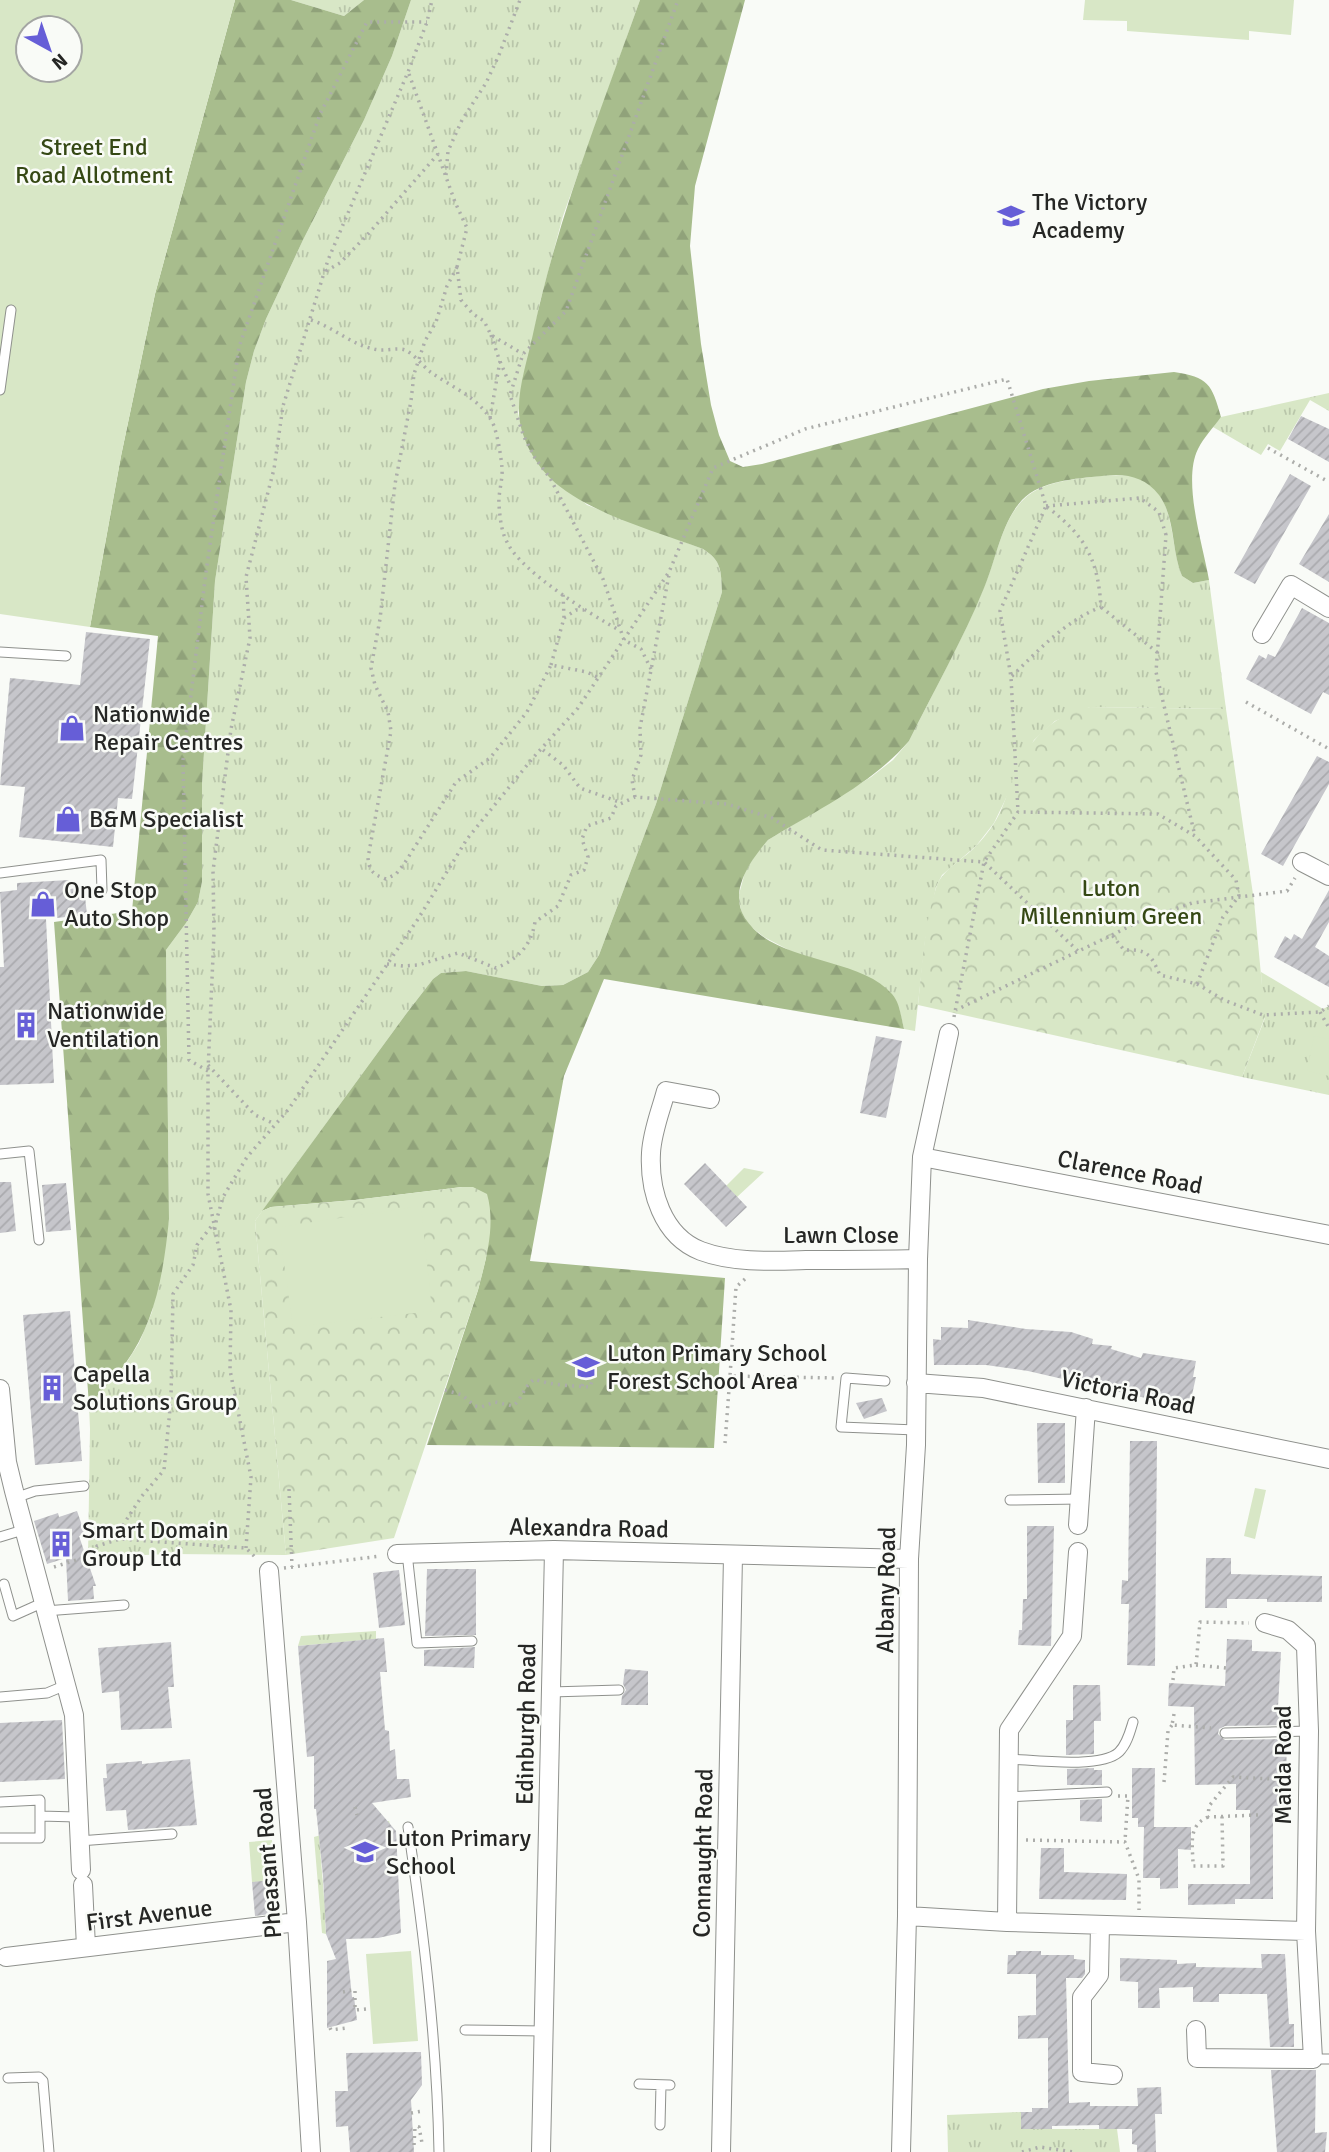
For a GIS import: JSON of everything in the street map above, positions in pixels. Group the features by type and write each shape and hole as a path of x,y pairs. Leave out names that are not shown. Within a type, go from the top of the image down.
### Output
{"street":[{"path":"1262,634 1291,586 1329,608"},
{"path":"1303,862 1329,876"},
{"name":"Albany Road","path":"901,2152 907,1916 909,1559 916,1430 922,1157 949,1032"},
{"name":"Lawn Close","path":"710,1099 666,1091 651,1150 652,1180 658,1206 680,1238 701,1251 732,1258 765,1261 918,1259"},
{"name":"Clarence Road","path":"922,1157 1329,1235"},
{"name":"Victoria Road","path":"916,1383 984,1388 1329,1459"},
{"path":"0,1389 4,1461 10,1494 23,1530 74,1716 77,1817 86,1947"},
{"path":"1078,1525 1086,1408"},
{"name":"Alexandra Road","path":"402,1553 554,1550 909,1559"},
{"name":"Edinburgh Road","path":"541,2152 554,1550"},
{"path":"1007,1922 1009,1730 1072,1636 1078,1552"},
{"name":"Connaught Road","path":"721,2152 733,1556"},
{"name":"Pheasant Road","path":"270,1571 298,1922 311,2152"},
{"name":"Maida Road","path":"1265,1623 1289,1630 1306,1646 1309,1731 1306,1931 1321,2059"},
{"path":"907,1916 1007,1922 1306,1931"},
{"name":"First Avenue","path":"6,1957 298,1922"},
{"path":"1100,1925 1099,1975 1082,1997 1082,2072 1114,2075"},
{"path":"1196,2029 1197,2058 1321,2059"}],"lane":[{"path":"0,390 11,310"},
{"path":"0,652 65,656"},
{"path":"0,873 101,860 102,890"},
{"path":"0,1154 29,1151 39,1240"},
{"path":"885,1381 846,1378 841,1426 916,1430"},
{"path":"10,1494 84,1486"},
{"path":"1010,1500 1080,1499"},
{"path":"0,1537 23,1530"},
{"path":"402,1553 417,1643 472,1641"},
{"path":"4,1584 13,1616 43,1607 124,1605"},
{"path":"0,1697 47,1693 66,1685"},
{"path":"551,1692 619,1690"},
{"path":"1009,1759 1100,1760 1114,1756 1121,1750 1133,1722"},
{"path":"1226,1733 1309,1731"},
{"path":"1009,1797 1107,1792"},
{"path":"0,1802 40,1800 40,1838 0,1838"},
{"path":"40,1816 77,1817"},
{"path":"408,1827 428,1979 439,2152"},
{"path":"79,1841 172,1834"},
{"path":"465,2030 544,2031"},
{"path":"8,2078 39,2077 43,2081 49,2152"},
{"path":"639,2084 665,2085 660,2126"}],"path":[{"path":"246,1548 251,1476 230,1370 231,1310 208,1194 208,1065 214,933 213,871 231,729 250,638 246,577 274,469 283,406 324,273 408,72 427,22 432,0"},
{"path":"446,177 447,151 486,83 520,0"},
{"path":"651,669 641,649 624,640 603,579 551,478 535,458 524,437 510,395 523,354 566,311 678,0"},
{"path":"208,1071 189,1060 183,760 206,572 239,347 320,114 367,22 427,22"},
{"path":"408,72 467,228 457,267 418,362 395,484 380,619 371,668 375,685 388,712 391,731 368,858 369,868 375,875 386,879 396,874 456,782 490,758 527,712 551,665 564,618 563,593"},
{"path":"324,273 340,263 438,154"},
{"path":"457,267 461,300 473,314 484,321 512,389"},
{"path":"310,320 329,326 354,342 373,349 402,349 409,352 418,362 463,392 494,425 502,469 500,518 507,542 520,562 586,610 621,631"},
{"path":"491,335 523,354"},
{"path":"490,420 499,361"},
{"path":"635,797 632,780 641,755 640,728 670,572 713,468 804,429 1007,379 1046,506 1065,520 1093,558 1101,607 1158,653"},
{"path":"1268,448 1329,482"},
{"path":"1046,506 1140,498 1158,512 1166,535 1156,672 1195,836"},
{"path":"1046,506 1000,611 1011,677 1018,811 984,862 956,1010 1138,922 1192,903 1287,891 1303,862"},
{"path":"120,1539 123,1525 164,1470 171,1399 173,1294 193,1265 197,1245 214,1226 223,1197 247,1157 288,1110 387,964 467,839 578,708 670,572"},
{"path":"1011,677 1062,629 1082,615 1101,607"},
{"path":"564,618 576,610 586,610"},
{"path":"551,665 587,672 599,678"},
{"path":"1246,702 1329,749"},
{"path":"542,749 563,765 580,788 622,803"},
{"path":"387,964 418,965 458,953 496,968 513,961 533,937 536,922 558,906 571,874 584,870 587,857 582,839 587,826 611,818 616,806 635,797 727,804 772,818 822,850 984,862 1078,951"},
{"path":"1018,811 1158,814 1195,836 1236,880 1239,896 1223,917 1197,984"},
{"path":"1112,935 1124,950 1137,950 1150,956 1160,975 1197,984 1224,1000 1263,1015 1320,1012 1329,1006"},
{"path":"1320,1012 1329,1028"},
{"path":"208,1065 255,1115 275,1124"},
{"name":"Lawn Close","path":"725,1443 736,1287 765,1261"},
{"path":"581,1386 585,1379 580,1373 588,1357"},
{"path":"445,1390 462,1395 475,1406 481,1407 495,1402 508,1406 517,1402 526,1387 535,1379 543,1384 590,1387 598,1364"},
{"path":"730,1376 846,1378"},
{"path":"289,1489 292,1567"},
{"path":"35,1574 92,1555 97,1546 120,1539 246,1548 270,1571 402,1553"},
{"path":"1196,1665 1200,1622 1265,1623"},
{"path":"1172,1680 1174,1668 1196,1665 1226,1668"},
{"path":"1164,1782 1168,1731 1172,1726 1174,1714"},
{"path":"1172,1726 1222,1729 1226,1733"},
{"path":"1208,1817 1209,1806 1233,1777 1308,1781"},
{"path":"1107,1792 1113,1797 1128,1796 1125,1842 1139,1879 1138,1926"},
{"path":"355,1807 357,1815"},
{"path":"1222,1816 1223,1867 1193,1866 1194,1829 1197,1822 1208,1817 1222,1816 1258,1815"},
{"path":"1008,1839 1125,1842"},
{"path":"343,1992 353,1991 355,2010 366,2009"},
{"path":"330,2028 346,2028"},
{"path":"411,2113 427,2110"},
{"path":"414,2145 415,2127 419,2127 422,2143 425,2142 426,2128"},
{"path":"1021,2152 1040,2147 1073,2152"}],"green space":[{"name":"Street End Road Allotment","path":"0,0 235,0 155,294 121,456 90,627 0,614"},
{"path":"235,0 291,0 344,16 364,0 411,0 392,56 364,120 266,319 246,382 215,581 202,784 202,882 198,902 166,950 169,1219 164,1257 157,1294 136,1348 89,1405 54,922 132,911 158,636 90,627 121,456 155,294"},
{"path":"291,0 364,0 344,16"},
{"path":"411,0 640,0 563,216 540,302 518,413 524,437 535,458 587,505 703,549 717,562 722,592 656,804 599,955 588,972 563,985 542,986 466,971 441,973 433,979 406,1014 255,1221 286,1555 172,1554 88,1557 89,1405 125,1365 139,1343 152,1312 169,1219 166,950 198,902 202,882 202,784 215,581 246,382 266,319 364,120 392,56"},
{"path":"640,0 745,0 695,186 690,246 711,405 730,461 743,467 762,464 1043,389 1174,372 1194,376 1211,390 1221,417 1198,449 1192,478 1195,513 1209,580 1193,583 1182,576 1164,504 1153,489 1134,477 1110,475 1081,478 1049,484 1030,493 1009,520 976,607 909,741 861,783 768,840 755,857 740,887 740,908 745,918 758,933 775,944 839,965 878,982 895,998 904,1029 604,979 564,1076 530,1261 725,1278 714,1448 427,1445 478,1290 486,1258 490,1216 462,1187 271,1207 262,1211 406,1014 433,979 441,973 466,971 542,986 563,985 588,972 599,955 656,804 722,592 719,567 714,558 703,549 622,520 565,490 550,478 533,456 522,430 519,412 524,373 554,249"},
{"path":"1085,0 1294,0 1291,35 1249,31 1249,40 1127,31 1127,21 1083,20"},
{"path":"1329,393 1329,411 1310,400 1280,451 1268,444 1261,455 1213,427 1221,417"},
{"path":"1108,475 1137,477 1153,486 1166,509 1182,576 1193,583 1209,580 1226,709 1090,707 1055,721 1034,740 994,823 976,846 942,875 936,887 925,941 915,1031 904,1029 899,1008 764,937 750,926 742,913 738,898 745,872 768,840 871,777 893,760 909,741 976,607 1009,519 1023,500 1052,484"},
{"name":"Luton Millennium Green","path":"1090,707 1226,709 1254,901 1265,1017 1242,1077 918,1005 926,931 939,881 978,844 993,825 1022,759 1036,738 1055,721"},
{"path":"1261,972 1323,1009 1329,1006 1329,1095 1242,1077 1265,1018"},
{"path":"1314,1036 1329,1039 1329,1076 1307,1071"},
{"path":"744,1168 764,1172 737,1197 726,1186"},
{"path":"473,1187 487,1194 491,1218 487,1255 478,1290 394,1538 286,1555 255,1221 262,1211 271,1207"},
{"path":"421,1206 432,1311 293,1327 279,1227"},
{"path":"1255,1488 1266,1490 1255,1539 1244,1536"},
{"path":"376,1631 376,1642 365,1640 298,1646 301,1636"},
{"path":"389,1821 390,1824 345,1828 319,1836 328,1917 325,1918 326,1934 322,1933 314,1837 360,1823"},
{"path":"272,1840 275,1875 263,1876 264,1890 252,1882 249,1842"},
{"path":"411,1951 418,2041 373,2044 366,1954"},
{"path":"1021,2112 1021,2129 1117,2129 1120,2152 948,2152 947,2115"}],"building":[{"path":"1301,416 1329,429 1329,462 1288,439"},
{"path":"1290,474 1311,486 1255,584 1234,573"},
{"path":"1329,514 1329,582 1299,564"},
{"path":"1302,608 1329,623 1329,695 1323,692 1311,714 1246,679 1259,655 1266,659 1268,654 1275,657"},
{"name":"Nationwide Repair Centres","path":"86,632 150,639 132,799 118,798 113,847 19,837 25,787 0,785 10,678 80,685"},
{"path":"1317,756 1329,762 1329,784 1283,866 1261,854"},
{"path":"69,880 70,889 84,887 87,915 46,919 54,1083 0,1085 0,967 4,967 0,892 17,890 17,883"},
{"path":"1329,890 1329,922 1315,947 1329,956 1329,987 1274,957 1285,936 1291,940 1294,934 1302,939"},
{"path":"876,1036 902,1041 886,1118 860,1113"},
{"path":"705,1163 747,1207 726,1227 684,1184"},
{"path":"0,1182 11,1182 16,1231 0,1233"},
{"path":"66,1183 71,1230 46,1232 42,1185"},
{"name":"Capella Solutions Group","path":"70,1311 82,1461 35,1465 23,1315"},
{"path":"968,1320 1026,1329 1071,1332 1093,1339 1092,1344 1112,1346 1111,1349 1141,1358 1143,1353 1196,1361 1193,1377 1196,1377 1189,1408 1028,1371 986,1365 934,1365 933,1339 941,1340 941,1327 968,1328"},
{"path":"882,1398 887,1411 864,1419 856,1403"},
{"path":"1037,1423 1065,1423 1065,1483 1038,1483"},
{"path":"1130,1441 1157,1441 1155,1666 1127,1665 1129,1604 1121,1604 1122,1580 1128,1581"},
{"name":"Smart Domain Group Ltd","path":"77,1511 85,1534 79,1536 96,1586 93,1586 94,1599 68,1601 66,1558 47,1564 34,1521 58,1513 59,1517"},
{"path":"1027,1526 1054,1526 1051,1646 1018,1645 1019,1630 1022,1630 1023,1599 1027,1599"},
{"path":"1206,1558 1231,1558 1231,1574 1322,1576 1322,1602 1227,1599 1227,1608 1205,1608"},
{"path":"427,1569 476,1569 476,1635 425,1636"},
{"path":"399,1570 405,1625 379,1628 373,1573"},
{"path":"384,1638 387,1672 380,1672 385,1730 389,1731 390,1751 395,1749 397,1779 409,1779 411,1797 372,1803 396,1831 401,1933 378,1938 346,1939 357,2020 327,2028 327,1961 336,1959 326,1934 323,1876 314,1809 314,1756 307,1757 298,1646"},
{"path":"1227,1639 1252,1640 1252,1651 1281,1652 1278,1707 1287,1708 1286,1725 1225,1726 1219,1729 1218,1734 1225,1740 1286,1739 1288,1814 1273,1814 1273,1899 1235,1899 1235,1904 1188,1905 1188,1884 1250,1884 1250,1810 1236,1810 1236,1784 1195,1785 1194,1707 1168,1706 1169,1683 1225,1686"},
{"path":"171,1642 174,1687 168,1687 172,1728 121,1730 119,1691 102,1693 98,1648"},
{"path":"475,1647 474,1668 424,1666 424,1650"},
{"path":"625,1669 648,1671 648,1705 621,1705 626,1690 623,1684"},
{"path":"1073,1685 1100,1685 1101,1721 1094,1721 1094,1754 1066,1755 1066,1720 1073,1720"},
{"path":"62,1720 65,1779 0,1782 0,1723"},
{"path":"190,1759 197,1825 128,1830 126,1810 106,1811 103,1778 107,1778 106,1764 142,1761 142,1764"},
{"path":"1132,1768 1155,1768 1154,1827 1138,1827 1138,1818 1132,1818"},
{"path":"1067,1769 1102,1770 1102,1785 1067,1785"},
{"path":"1102,1799 1102,1822 1080,1821 1080,1800"},
{"path":"1144,1827 1191,1827 1191,1850 1178,1849 1178,1888 1160,1889 1160,1878 1143,1878"},
{"path":"1041,1848 1064,1848 1064,1872 1127,1874 1126,1900 1039,1899"},
{"path":"275,1880 278,1913 255,1916 252,1882"},
{"path":"1016,1951 1041,1951 1041,1955 1074,1955 1074,1959 1085,1960 1085,1974 1082,1978 1066,1978 1069,2103 1138,2106 1137,2088 1161,2087 1162,2114 1155,2114 1156,2152 1137,2152 1137,2145 1132,2144 1132,2129 1099,2129 1099,2125 1021,2129 1021,2112 1032,2112 1032,2108 1048,2108 1048,2038 1018,2039 1018,2016 1036,2015 1036,1974 1007,1974 1008,1955 1016,1955"},
{"path":"1261,1954 1285,1954 1289,2024 1294,2024 1294,2047 1270,2047 1267,1994 1219,1994 1219,2002 1193,2002 1193,1987 1159,1988 1160,2008 1138,2008 1138,1982 1120,1981 1120,1958 1177,1960 1177,1964 1196,1963 1196,1967 1262,1968"},
{"path":"421,2052 422,2085 411,2100 414,2152 350,2152 348,2126 336,2127 335,2091 348,2091 346,2053"},
{"path":"1271,2070 1316,2070 1315,2133 1327,2132 1325,2152 1277,2152"}],"place":[{"name":"The Victory Academy","path":"1011,216"},
{"name":"Nationwide Repair Centres","path":"72,728"},
{"name":"B&M Specialist","path":"68,819"},
{"name":"One Stop Auto Shop","path":"43,904"},
{"name":"Nationwide Ventilation","path":"26,1025"},
{"name":"Luton Primary School Forest School Area","path":"586,1367"},
{"name":"Capella Solutions Group","path":"52,1388"},
{"name":"Smart Domain Group Ltd","path":"61,1544"},
{"name":"Luton Primary School","path":"365,1852"}]}
